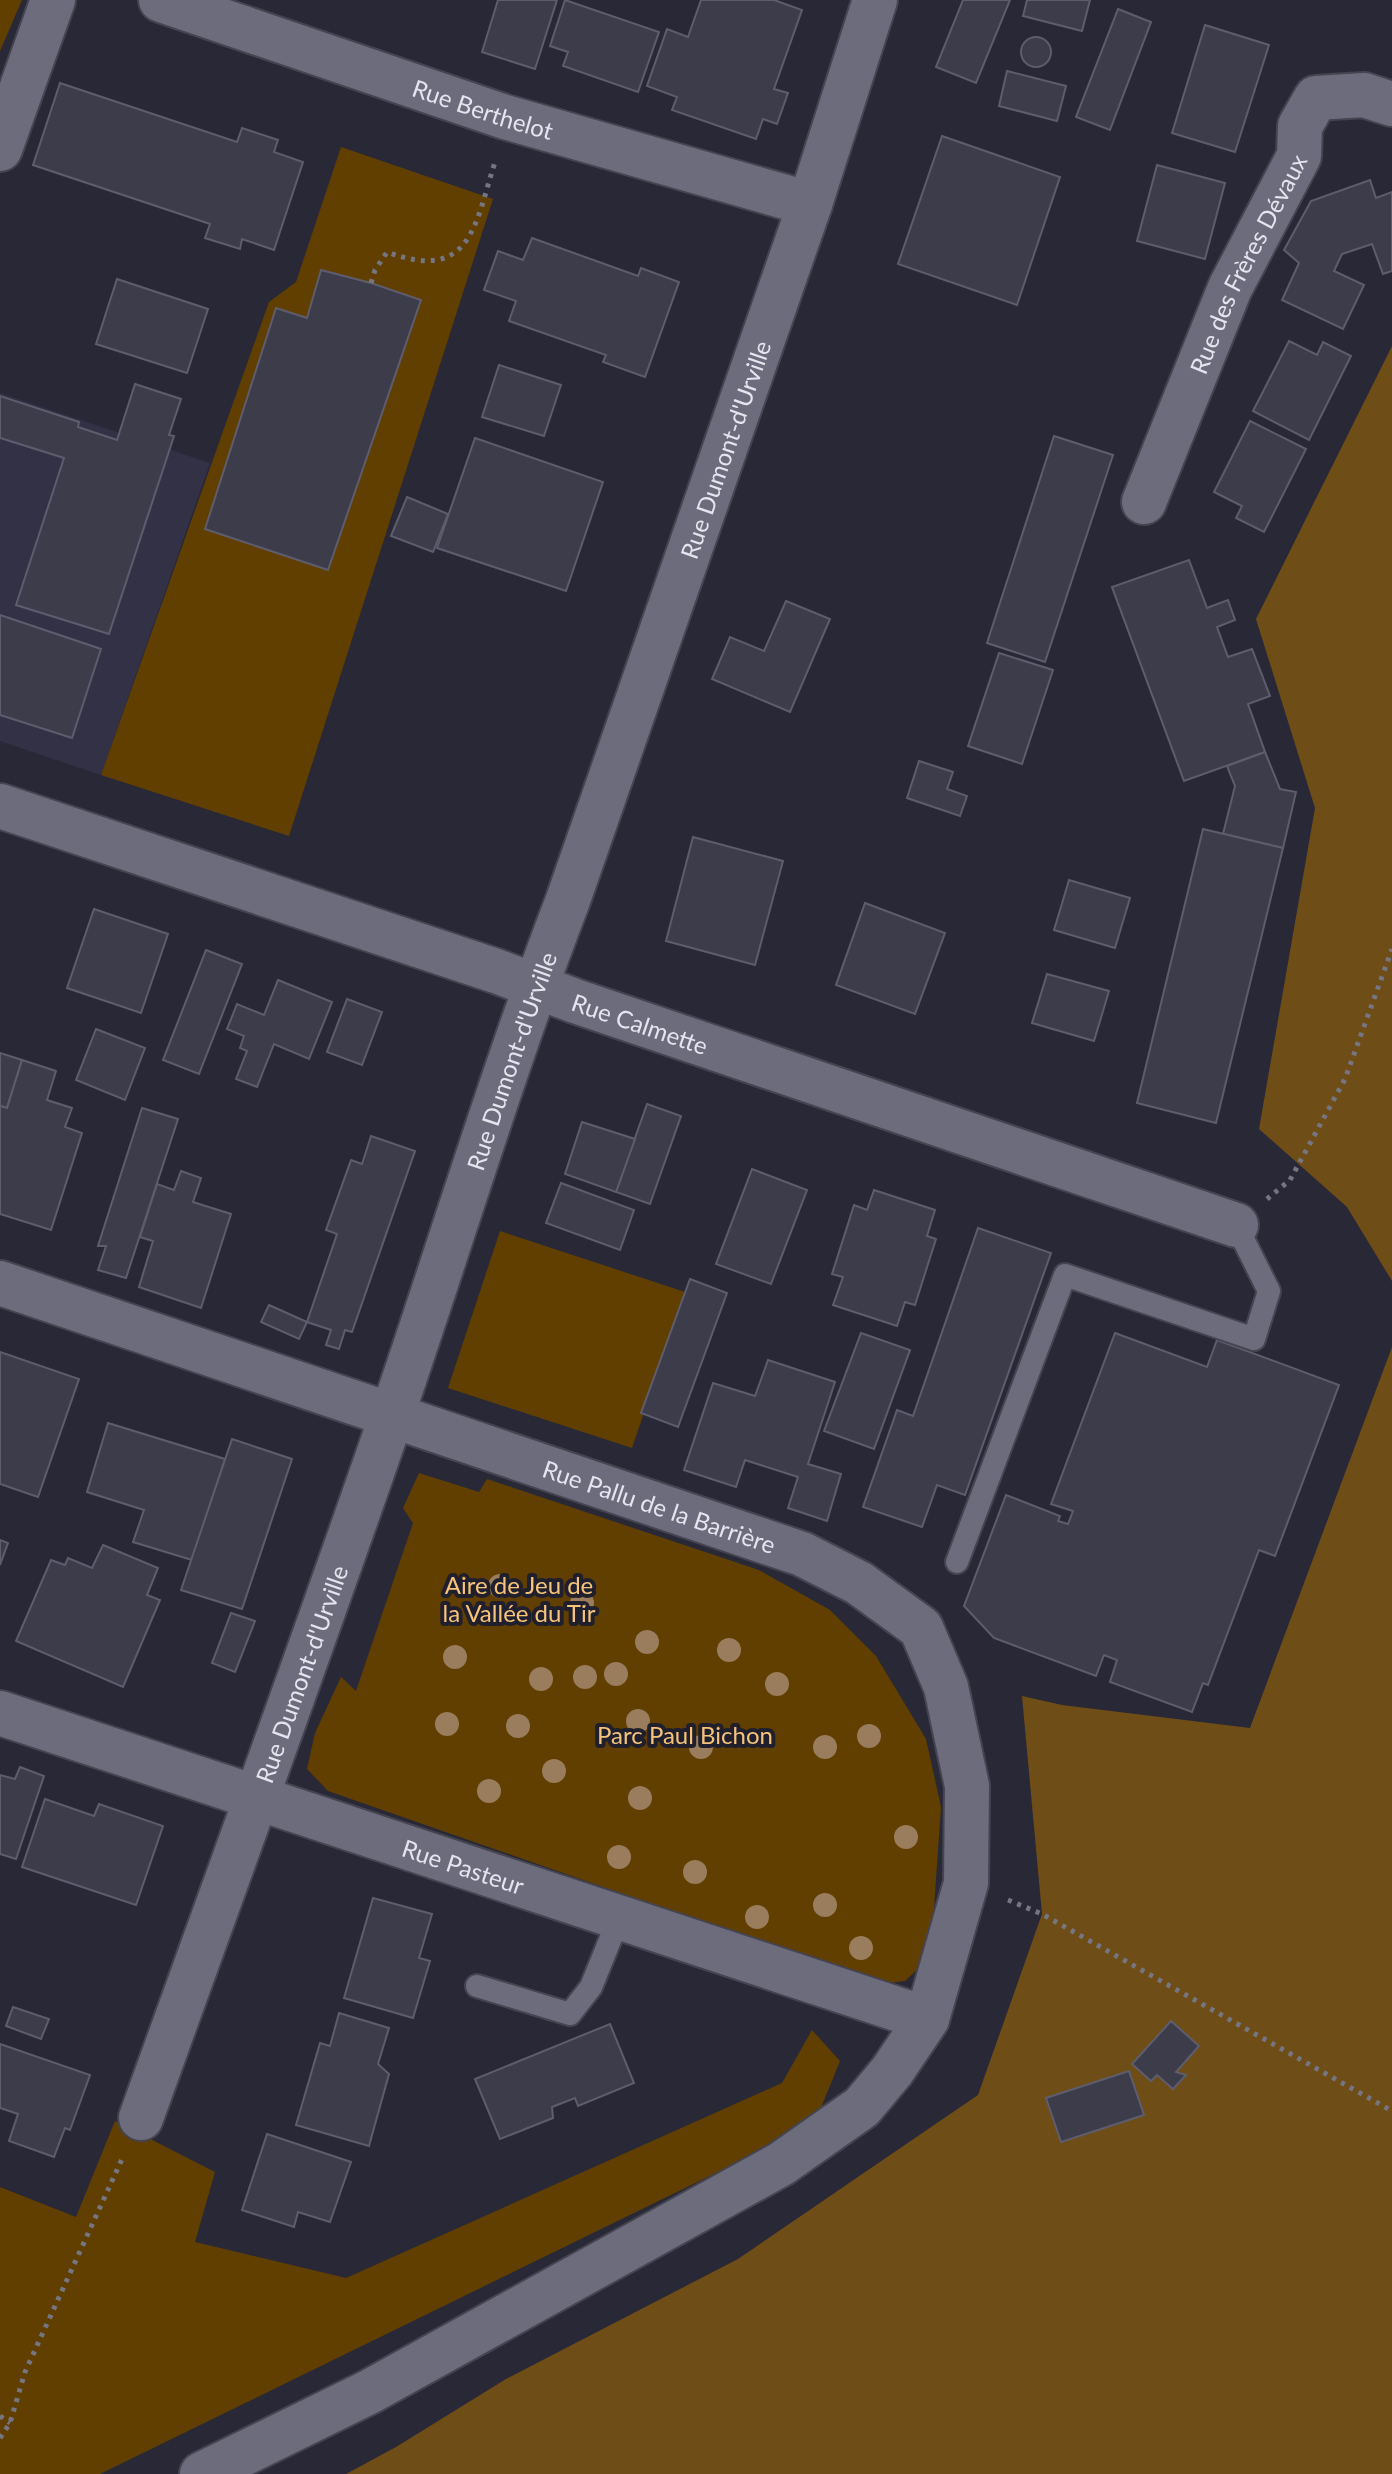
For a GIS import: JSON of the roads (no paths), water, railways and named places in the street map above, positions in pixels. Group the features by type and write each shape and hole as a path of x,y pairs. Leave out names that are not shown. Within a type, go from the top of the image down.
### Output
{"street":[{"path":"0,149 53,0"},
{"name":"Rue Berthelot","path":"161,0 505,117 810,204"},
{"name":"Rue Dumont-d'Urville","path":"141,2118 392,1414 535,985 568,900 810,204 875,0"},
{"name":"Rue des Frères Dévaux","path":"1144,502 1230,288 1299,156 1300,126 1316,98 1364,95 1392,104"},
{"name":"Rue Calmette","path":"0,806 1236,1225"},
{"name":"Rue Pallu de la Barrière","path":"0,1283 802,1554 859,1583 921,1628 946,1687 967,1786 966,1883 927,2019 892,2071 862,2107 781,2164 369,2392 202,2474"},
{"name":"Rue Pasteur","path":"0,1713 927,2019"}],"lane":[{"path":"957,1562 1065,1275 1254,1339 1269,1291 1236,1225"},
{"path":"477,1986 570,2014 591,1987 619,1918"}],"park label":[{"name":"Aire de Jeu de la Vallée du Tir","path":"519,1598"},
{"name":"Parc Paul Bichon","path":"685,1734"}]}
